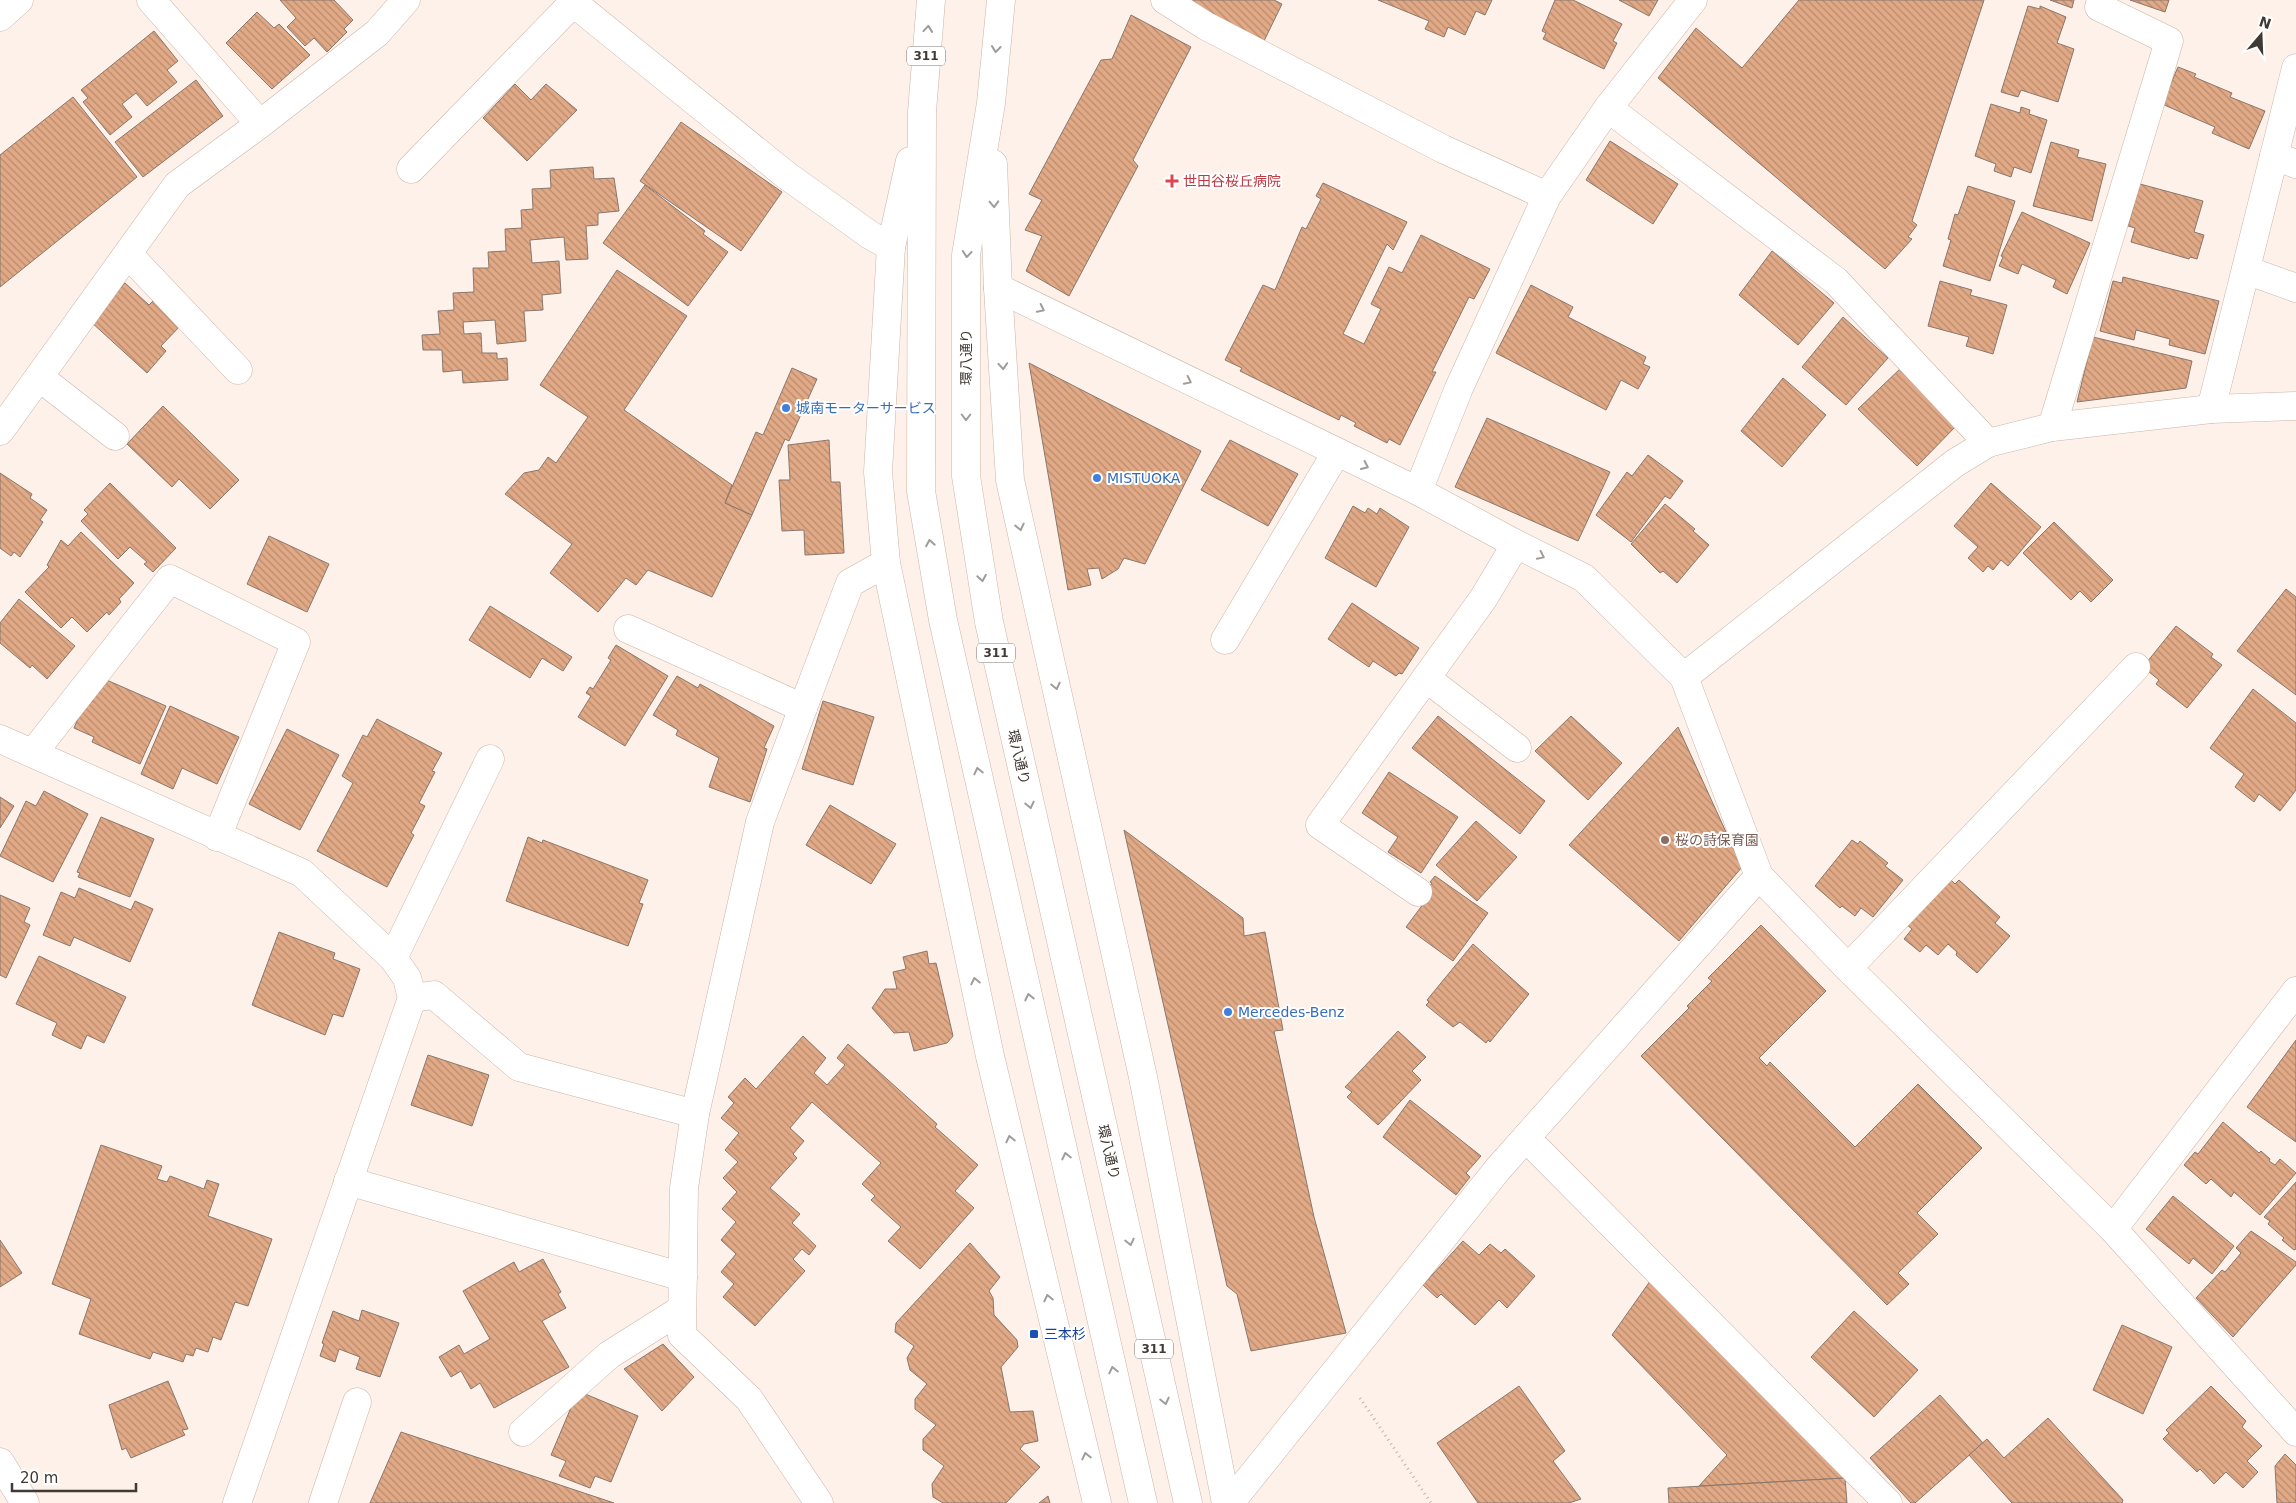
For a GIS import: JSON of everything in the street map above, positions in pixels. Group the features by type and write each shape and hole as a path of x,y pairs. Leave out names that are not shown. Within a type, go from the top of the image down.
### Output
{"street":[{"path":"0,17 19,0"},
{"path":"151,0 260,124"},
{"path":"0,431 176,185 260,124 377,33 406,0"},
{"name":"311","path":"931,0 922,112 921,491 943,620 1143,1503"},
{"name":"環八通り","path":"1001,0 991,103 966,255 966,476 988,622 1188,1503"},
{"path":"1165,0 1206,26 1443,149 1547,196"},
{"path":"1418,491 1459,388 1547,196 1608,108 1693,0"},
{"path":"2052,427 2170,40 2099,8 2101,0"},
{"path":"411,169 572,1 786,175 870,235 891,246"},
{"path":"2211,409 2246,270 2285,160 2296,68"},
{"path":"991,103 998,288 1010,480 1143,1077 1226,1503"},
{"path":"1608,108 1836,281 1988,443"},
{"path":"922,112 891,246 878,472 886,563 990,1056 1097,1503"},
{"path":"128,254 238,370"},
{"path":"2246,270 2296,288"},
{"path":"998,288 1418,491 1584,578 1684,677 1759,876 1848,968 2113,1229 2296,1432"},
{"path":"39,378 114,436"},
{"path":"1684,677 1954,463 1988,443 2052,427 2211,409 2296,406"},
{"path":"1225,640 1336,453"},
{"path":"1418,892 1320,824 1483,599 1516,544"},
{"path":"819,1503 749,1399 682,1335 684,1188 695,1114 760,822 850,583 886,563"},
{"path":"33,753 170,579 296,642 217,837"},
{"path":"628,629 803,708"},
{"path":"1848,968 2136,667"},
{"path":"1426,678 1517,748"},
{"path":"0,739 217,837 302,873 393,958 407,978 412,998 237,1503"},
{"path":"393,958 490,759"},
{"path":"1230,1503 1498,1169 1759,876"},
{"path":"2113,1229 2296,991"},
{"path":"412,998 434,996 519,1067 695,1114"},
{"path":"1526,1138 1888,1503"},
{"path":"348,1181 683,1277"},
{"path":"524,1432 609,1355 682,1309"},
{"path":"323,1503 357,1402"},
{"path":"0,1462 25,1503"}],"path":[{"path":"1339,1367 1431,1503"}],"building":[{"path":"280,0 334,0 353,20 344,29 347,32 327,52 314,38 305,46 287,27 296,18"},
{"path":"1188,0 1274,0 1282,4 1263,43"},
{"path":"1378,0 1492,0 1485,15 1476,11 1465,35 1448,27 1444,37 1425,29 1429,21"},
{"path":"1555,0 1573,0 1622,24 1613,41 1617,43 1604,69 1543,39 1546,33 1542,31"},
{"path":"1619,0 1658,0 1649,16"},
{"path":"1799,0 1984,0 1912,221 1917,225 1908,237 1912,239 1885,269 1658,78 1696,28 1742,68"},
{"path":"2050,0 2074,0 2072,8"},
{"path":"2130,0 2169,0 2165,12"},
{"path":"2028,6 2040,9 2040,6 2066,17 2057,43 2074,49 2058,102 2021,90 2018,97 2001,92"},
{"path":"257,12 274,28 279,24 310,55 272,89 226,43"},
{"path":"1131,15 1191,47 1133,160 1138,166 1069,296 1026,271 1042,236 1025,230 1042,200 1029,194 1101,60 1112,59"},
{"path":"154,31 178,61 167,70 177,82 147,106 136,93 122,104 132,117 110,135 83,102 88,98 81,90"},
{"path":"2178,67 2196,74 2194,77 2232,93 2230,97 2265,111 2249,149 2212,133 2215,127 2162,104"},
{"path":"196,80 223,116 143,177 115,142"},
{"path":"515,84 531,100 546,84 577,110 527,161 483,118"},
{"path":"73,97 137,177 0,287 0,155"},
{"path":"1991,104 2020,113 2021,107 2030,110 2029,114 2047,120 2031,173 2014,167 2011,177 1994,171 1996,164 1975,156"},
{"path":"681,122 782,192 741,251 640,181"},
{"path":"1610,141 1678,184 1653,224 1586,180"},
{"path":"2051,142 2079,150 2077,157 2106,164 2092,221 2033,206"},
{"path":"593,167 594,179 614,178 619,211 598,213 598,225 586,226 588,259 566,260 564,237 530,240 532,263 559,261 561,293 542,295 543,310 524,311 526,341 497,344 495,320 463,322 464,334 481,333 482,353 497,353 497,359 507,358 508,380 463,383 462,370 443,372 442,350 423,350 422,335 440,334 438,311 454,310 453,293 474,292 473,268 489,268 488,252 506,251 505,229 522,228 521,210 533,209 532,189 551,188 550,170"},
{"path":"1323,183 1407,222 1393,250 1387,244 1343,334 1364,344 1381,309 1371,304 1389,267 1402,273 1421,235 1490,269 1474,299 1469,297 1432,372 1436,372 1400,445 1389,439 1387,443 1354,426 1356,423 1341,415 1339,420 1240,371 1242,368 1225,360 1263,285 1275,290 1302,227 1306,229 1321,199 1316,196"},
{"path":"2140,184 2203,201 2194,232 2204,235 2197,259 2190,257 2189,259 2131,242 2135,228 2128,226"},
{"path":"645,185 705,231 703,234 728,252 688,306 603,243"},
{"path":"1968,186 2015,201 1990,281 1943,266 1951,240 1948,239 1955,214 1958,215"},
{"path":"2022,212 2090,243 2067,294 2053,287 2056,280 2022,264 2018,274 1999,266 2003,257 2001,256"},
{"path":"1772,251 1834,303 1798,345 1739,295"},
{"path":"617,270 687,316 624,410 732,485 725,503 752,515 712,597 648,570 636,585 626,578 598,612 550,573 572,544 505,494 524,473 539,470 548,457 556,463 588,417 540,385"},
{"path":"2123,277 2219,301 2205,354 2169,345 2170,339 2136,330 2134,340 2100,331 2113,281 2122,283"},
{"path":"1940,281 1972,290 1970,295 2007,305 1993,354 1966,346 1969,337 1928,326"},
{"path":"125,283 149,305 154,300 181,325 161,346 166,351 147,373 90,321"},
{"path":"1531,285 1573,307 1568,317 1646,357 1643,364 1650,367 1638,389 1621,380 1606,410 1496,353"},
{"path":"1843,317 1888,358 1846,405 1802,367"},
{"path":"2093,337 2192,361 2186,388 2077,402"},
{"path":"1029,363 1201,451 1145,564 1124,558 1118,569 1102,579 1099,568 1087,569 1091,585 1068,590"},
{"path":"1902,367 1959,423 1917,466 1858,409"},
{"path":"792,368 817,379 789,441 785,439 752,515 725,503 756,432 763,435"},
{"path":"1783,378 1826,415 1782,467 1741,431"},
{"path":"163,406 239,480 210,509 179,479 172,487 127,444"},
{"path":"1487,418 1610,472 1578,541 1455,487"},
{"path":"829,440 831,482 840,482 844,553 805,555 804,530 782,531 779,480 790,480 788,445"},
{"path":"1230,440 1298,474 1268,526 1201,490"},
{"path":"1648,455 1683,481 1670,499 1665,496 1631,542 1596,515 1627,472 1632,476"},
{"path":"0,473 32,494 30,498 47,510 40,520 43,522 20,557 14,552 11,556 0,548"},
{"path":"110,483 176,548 153,572 144,564 147,562 130,547 118,559 81,521 88,514 84,510"},
{"path":"1991,483 2041,527 2008,566 2001,560 1993,570 1988,566 1983,572 1968,558 1978,547 1954,526"},
{"path":"1665,504 1695,529 1693,531 1709,545 1677,583 1663,571 1660,573 1631,544"},
{"path":"1353,506 1365,513 1368,508 1377,514 1380,508 1409,527 1376,587 1325,558"},
{"path":"2054,522 2113,580 2091,602 2080,591 2071,600 2023,553"},
{"path":"81,532 134,583 119,599 121,602 109,615 107,612 87,632 72,617 61,628 25,592 49,567 47,565 61,540 68,546"},
{"path":"269,536 329,564 307,612 247,584"},
{"path":"2286,589 2296,597 2296,695 2237,651"},
{"path":"19,599 75,646 47,679 32,665 30,668 0,643 0,623"},
{"path":"1352,603 1419,648 1402,674 1399,673 1396,676 1373,661 1369,667 1328,639"},
{"path":"490,606 572,657 563,671 542,658 530,678 469,640"},
{"path":"2176,626 2213,654 2211,657 2222,665 2187,708 2156,684 2159,680 2143,667"},
{"path":"616,645 668,676 625,746 578,717 591,696 586,693 590,687 593,689 611,660 608,658"},
{"path":"677,676 698,688 700,684 774,726 764,748 767,749 750,802 709,787 719,758 676,735 678,730 653,715"},
{"path":"102,678 166,706 140,764 92,742 94,737 74,728 86,700 92,702"},
{"path":"2253,689 2296,723 2296,790 2280,811 2259,794 2254,802 2235,787 2244,774 2210,748"},
{"path":"823,701 874,717 853,785 802,769"},
{"path":"170,706 239,737 217,784 182,768 173,789 141,774"},
{"path":"1438,716 1545,801 1520,834 1412,748"},
{"path":"1571,716 1622,763 1588,800 1535,751"},
{"path":"377,719 442,753 432,771 435,772 419,803 425,806 411,833 414,835 387,887 317,851 353,783 342,776 363,735 367,737"},
{"name":"桜の詩保育園","path":"1678,727 1742,867 1679,941 1569,845"},
{"path":"287,729 339,755 300,830 249,804"},
{"path":"1389,772 1458,817 1421,873 1388,852 1398,837 1362,813"},
{"path":"44,791 88,814 53,882 0,856 26,801 36,806"},
{"path":"0,797 14,806 0,828"},
{"path":"830,805 896,844 871,884 806,845"},
{"path":"101,817 154,839 130,897 78,877 80,873 77,872"},
{"path":"1476,821 1517,857 1477,901 1436,865"},
{"path":"1124,830 1243,918 1244,936 1265,932 1283,1030 1274,1031 1314,1217 1346,1333 1251,1351 1237,1294 1227,1286"},
{"path":"528,837 542,843 543,840 648,880 639,903 643,904 628,946 506,901"},
{"path":"1852,840 1858,844 1860,841 1888,863 1885,866 1903,880 1873,917 1861,908 1855,916 1842,906 1840,908 1815,886"},
{"path":"1435,876 1488,913 1453,961 1406,927 1424,903 1420,900"},
{"path":"1948,877 1955,884 1959,880 2000,917 1995,923 2010,936 1977,973 1956,955 1957,952 1948,944 1938,955 1926,945 1920,952 1904,939 1912,929 1906,924"},
{"path":"79,888 131,910 135,901 153,909 130,962 74,937 70,946 43,935 61,892 75,898"},
{"path":"0,895 30,908 24,922 30,925 6,978 0,975"},
{"path":"1761,925 1826,991 1759,1058 1767,1066 1770,1062 1855,1147 1918,1084 1982,1148 1917,1213 1938,1234 1898,1273 1909,1284 1887,1305 1641,1056 1689,1008 1687,1006 1712,981 1708,978"},
{"path":"279,932 335,953 333,959 360,969 343,1017 333,1014 325,1035 252,1005"},
{"path":"1473,944 1529,994 1490,1042 1488,1040 1486,1043 1460,1022 1453,1027 1426,1005 1429,1002 1427,1000"},
{"path":"927,951 929,964 936,963 953,1036 947,1043 914,1051 909,1032 894,1033 872,1008 885,989 897,989 893,972 906,969 903,957"},
{"path":"39,956 126,997 104,1043 87,1035 81,1049 52,1035 57,1023 16,1004"},
{"path":"1398,1031 1426,1057 1412,1071 1421,1080 1378,1125 1347,1097 1352,1092 1345,1087"},
{"path":"803,1036 826,1058 814,1073 827,1085 845,1065 837,1058 848,1044 937,1124 935,1127 978,1165 955,1191 974,1208 920,1269 888,1241 901,1227 871,1200 875,1196 862,1184 881,1163 812,1102 790,1128 804,1141 793,1154 797,1158 770,1188 800,1214 792,1223 816,1246 809,1255 802,1249 793,1259 805,1271 755,1326 723,1297 734,1284 721,1272 736,1254 721,1240 736,1222 722,1209 737,1192 723,1178 738,1162 725,1150 739,1133 721,1118 734,1103 728,1097 745,1078 756,1089"},
{"path":"2296,1040 2296,1142 2247,1107"},
{"path":"428,1055 489,1075 472,1126 411,1105"},
{"path":"1410,1100 1481,1156 1466,1173 1470,1177 1456,1195 1383,1137"},
{"path":"2223,1122 2259,1153 2261,1151 2270,1159 2269,1161 2275,1165 2280,1159 2296,1173 2260,1215 2234,1192 2231,1197 2211,1179 2206,1184 2184,1165 2195,1152 2198,1154"},
{"path":"101,1145 162,1166 157,1179 167,1182 170,1176 204,1189 207,1180 219,1184 208,1216 272,1239 248,1306 235,1302 221,1340 213,1337 208,1352 196,1348 193,1356 186,1354 183,1362 153,1352 150,1359 79,1334 91,1299 52,1284"},
{"path":"2296,1182 2296,1249 2294,1250 2282,1240 2284,1238 2268,1224 2270,1221 2264,1217"},
{"path":"2173,1196 2234,1246 2212,1274 2193,1258 2189,1264 2146,1229"},
{"path":"2251,1231 2296,1262 2296,1265 2233,1337 2196,1298 2222,1270 2225,1272 2241,1253 2236,1248"},
{"path":"0,1240 22,1273 0,1287"},
{"path":"1463,1241 1479,1255 1490,1244 1501,1253 1505,1249 1535,1276 1507,1308 1499,1300 1475,1325 1441,1294 1437,1298 1423,1285"},
{"path":"970,1243 1000,1277 989,1291 993,1298 994,1315 1017,1340 1018,1347 1001,1367 1010,1412 1033,1411 1038,1441 1024,1444 1020,1449 1040,1467 1006,1503 943,1503 933,1497 932,1484 944,1466 923,1450 923,1439 936,1425 915,1409 915,1399 927,1384 910,1370 907,1358 914,1346 895,1332 896,1323"},
{"path":"543,1259 561,1292 558,1294 566,1308 542,1321 569,1367 494,1408 480,1383 471,1389 461,1371 451,1377 439,1357 459,1345 464,1354 490,1339 463,1291 514,1262 519,1272"},
{"path":"1653,1277 1845,1478 1699,1486 1727,1455 1612,1335"},
{"path":"362,1310 399,1323 380,1377 356,1369 360,1357 339,1349 335,1362 320,1356 324,1344 322,1343 333,1311 359,1321"},
{"path":"1854,1311 1918,1370 1874,1417 1811,1357"},
{"path":"2122,1325 2172,1347 2143,1414 2093,1390"},
{"path":"663,1344 694,1377 662,1411 624,1369"},
{"path":"168,1381 188,1429 182,1430 185,1435 131,1458 126,1448 122,1450 109,1405"},
{"path":"1519,1386 1565,1451 1553,1461 1581,1499 1569,1503 1478,1503 1437,1443"},
{"path":"2211,1386 2246,1421 2242,1427 2262,1446 2247,1461 2258,1472 2243,1488 2226,1472 2214,1484 2200,1469 2197,1472 2163,1439 2169,1433 2166,1430"},
{"path":"578,1391 638,1416 611,1482 595,1476 590,1488 559,1476 566,1461 551,1455"},
{"path":"1940,1395 1983,1443 1915,1503 1911,1503 1870,1458"},
{"path":"2048,1418 2123,1500 2122,1503 2012,1503 1969,1455 1987,1439 2004,1458"},
{"path":"401,1432 614,1503 370,1503"},
{"path":"2285,1454 2296,1465 2296,1503 2277,1503 2275,1466"},
{"path":"1845,1478 1847,1503 1669,1503 1668,1488"},
{"path":"1048,1496 1050,1503 1039,1503"}],"place":[{"name":"世田谷桜丘病院","path":"1172,181"},
{"name":"城南モーターサービス","path":"786,408"},
{"name":"MISTUOKA","path":"1097,478"},
{"name":"桜の詩保育園","path":"1665,840"},
{"name":"Mercedes-Benz","path":"1228,1012"},
{"name":"三本杉","path":"1034,1334"}]}
